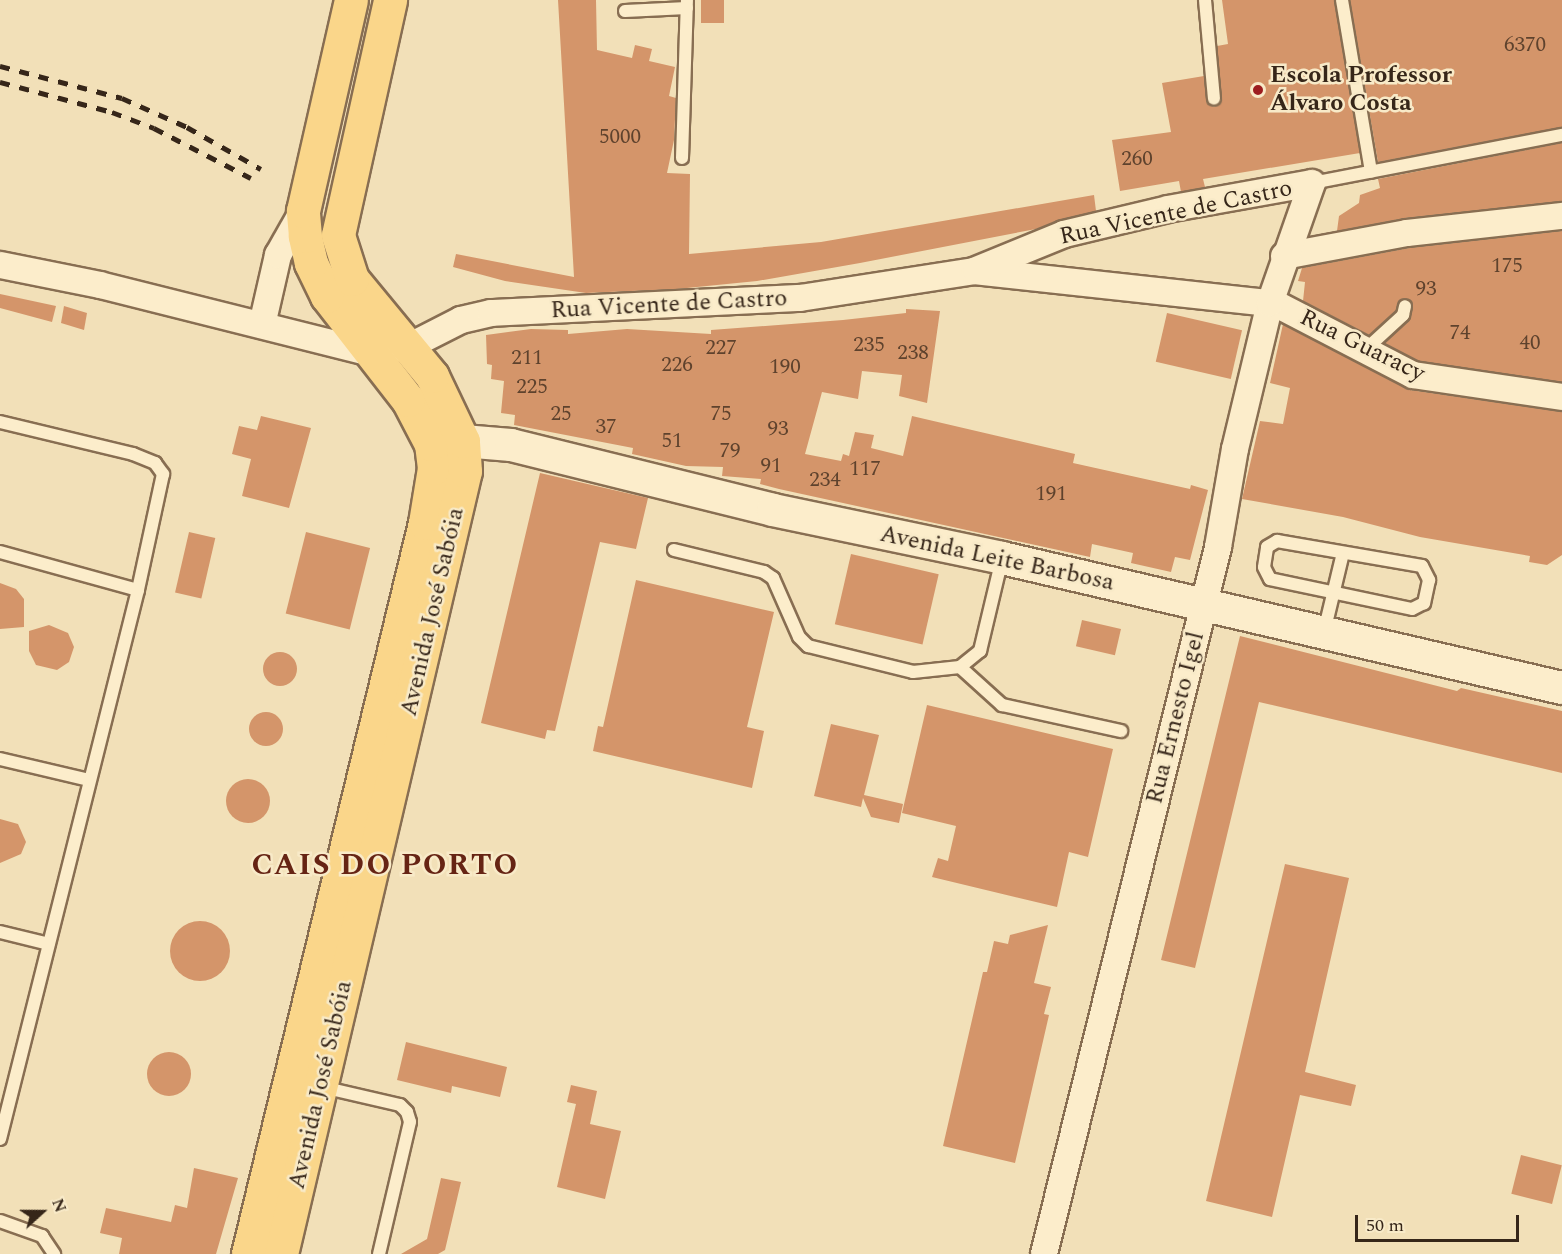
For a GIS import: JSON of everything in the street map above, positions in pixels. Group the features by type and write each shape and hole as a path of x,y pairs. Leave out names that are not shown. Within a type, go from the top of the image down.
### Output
{"main road":[{"name":"Avenida José Sabóia","path":"281,1254 452,538 465,471 447,442 408,400 327,297 311,263 303,211 351,0"},
{"name":"Avenida José Sabóia","path":"248,1254 425,523 434,468 447,442 432,376 410,346 352,279 338,235 390,0"}],"street":[{"name":"Rua Vicente de Castro","path":"370,353 410,346 461,320 491,313 800,298 887,288 974,271 1064,234 1168,209 1312,183"},
{"name":"Rua Ernesto Igel","path":"1044,1254 1204,605 1270,303 1284,256 1312,183"},
{"path":"262,325 278,255 303,211"},
{"path":"1284,256 1407,233 1562,216"},
{"path":"0,265 262,325 370,353"},
{"name":"Rua Vicente de Castro","path":"974,271 1270,303"},
{"name":"Rua Guaracy","path":"1270,303 1413,375 1432,380 1562,397"},
{"name":"Avenida Leite Barbosa","path":"447,442 511,445 773,510 1002,558 1562,688"}],"lane":[{"path":"1205,0 1214,99"},
{"path":"1342,0 1371,172"},
{"path":"625,12 687,4 682,158"},
{"path":"1312,183 1562,135"},
{"path":"1365,350 1403,315 1405,306"},
{"path":"0,422 134,454 159,467 162,487 0,1139"},
{"path":"1277,542 1422,566 1429,580 1424,603 1419,608 1335,592 1270,579 1264,567 1267,547 1277,542"},
{"path":"674,550 764,572 773,578 799,637 808,646 913,672 960,667 980,651 985,638 1002,558"},
{"path":"0,552 138,590"},
{"path":"1324,634 1343,553"},
{"path":"960,667 1002,705 1121,731"},
{"path":"0,759 89,780"},
{"path":"0,932 50,944"},
{"path":"321,1087 400,1105 407,1112 410,1122 380,1254"},
{"path":"0,1221 42,1236 54,1254"}],"building":[{"path":"558,0 596,0 597,50 632,58 635,45 652,49 649,61 675,67 669,96 676,98 674,140 667,173 690,174 689,254 821,242 1094,195 1096,211 1036,229 860,263 757,281 677,289 586,293 505,281 453,267 456,254 574,277"},
{"path":"701,0 724,0 724,23 701,23"},
{"name":"Escola Professor Álvaro Costa","path":"1222,0 1334,0 1360,153 1203,179 1205,187 1181,192 1179,181 1120,191 1112,140 1171,132 1162,83 1204,76 1207,103 1214,107 1221,103 1217,46 1228,44"},
{"path":"1350,0 1562,0 1562,127 1378,162"},
{"path":"1562,143 1562,201 1405,218 1337,231 1339,216 1359,203 1360,195 1380,188 1378,179"},
{"path":"1562,231 1562,382 1418,361 1384,343 1409,321 1413,307 1410,300 1399,300 1396,311 1369,335 1303,301 1305,282 1298,281 1302,268 1409,248"},
{"path":"0,294 56,306 52,322 0,308"},
{"path":"64,306 87,313 84,330 61,323"},
{"path":"906,309 940,311 927,403 899,396 902,375 862,371 858,399 822,392 805,454 841,461 843,454 849,456 855,432 874,435 871,448 903,456 912,416 1075,454 1073,463 1190,489 1191,485 1208,490 1190,560 1175,557 1171,572 1131,563 1133,553 1092,544 1090,557 779,489 760,484 761,479 722,476 723,467 686,466 632,454 633,448 514,425 515,415 501,413 504,381 491,379 492,365 487,364 486,335 531,329 568,330 568,334 627,329 711,334 711,330 906,313"},
{"path":"1167,313 1242,330 1231,379 1156,362"},
{"path":"1283,324 1410,390 1562,412 1562,555 1547,565 1529,562 1530,556 1420,537 1343,517 1242,499 1260,421 1283,424 1290,388 1270,383"},
{"path":"261,416 311,428 289,508 242,496 251,459 232,454 239,426 257,430"},
{"path":"540,473 648,498 636,549 600,542 555,731 547,730 545,739 481,723"},
{"path":"189,532 215,538 201,598 175,592"},
{"path":"306,532 370,548 350,629 286,614"},
{"path":"851,554 939,574 922,644 835,624"},
{"path":"636,580 774,612 747,727 764,731 752,788 593,751 598,726 603,727"},
{"path":"0,583 16,589 24,599 24,627 0,629"},
{"path":"1082,620 1121,629 1115,655 1076,646"},
{"path":"49,625 68,633 74,647 69,662 57,670 36,665 29,651 29,631"},
{"path":"1240,636 1457,691 1461,688 1562,711 1562,773 1259,702 1195,968 1161,960"},
{"path":"280,652 292,657 297,669 292,681 280,686 268,681 263,669 268,657"},
{"path":"927,705 1113,749 1088,857 1069,852 1057,907 932,877 938,858 948,861 956,826 902,813"},
{"path":"266,712 278,717 283,729 278,741 266,746 254,741 249,729 254,717"},
{"path":"831,724 879,735 864,795 903,804 899,823 871,817 863,798 861,807 814,796"},
{"path":"248,779 263,786 270,801 263,816 248,823 233,816 226,801 233,786"},
{"path":"0,819 18,824 26,842 21,854 0,863"},
{"path":"1285,864 1349,878 1305,1072 1356,1085 1351,1106 1300,1095 1272,1217 1206,1201"},
{"path":"194,921 206,921 217,926 225,934 230,951 228,963 217,976 206,981 194,981 183,976 175,968 170,957 170,945 175,934 183,926"},
{"path":"1048,925 1034,983 1051,987 1044,1014 1049,1015 1015,1163 943,1146 983,972 987,972 994,941 1008,944 1010,935"},
{"path":"406,1042 507,1067 500,1097 452,1086 451,1093 397,1080"},
{"path":"169,1052 184,1059 191,1074 184,1089 169,1096 154,1089 147,1074 154,1059"},
{"path":"571,1085 597,1091 590,1124 621,1131 605,1199 557,1187 576,1104 567,1102"},
{"path":"1521,1155 1562,1165 1552,1204 1511,1194"},
{"path":"194,1168 238,1178 216,1254 119,1254 122,1238 100,1233 106,1208 171,1222 175,1205 187,1208"},
{"path":"441,1178 461,1182 445,1250 438,1254 401,1254 427,1239"}],"railway":[{"path":"0,66 122,98 187,127 261,169"},
{"path":"0,82 112,112 154,128 251,178"}],"place":[{"name":"Escola Professor Álvaro Costa","path":"1258,90"}],"district":[{"name":"CAIS DO PORTO","path":"385,865"}]}
